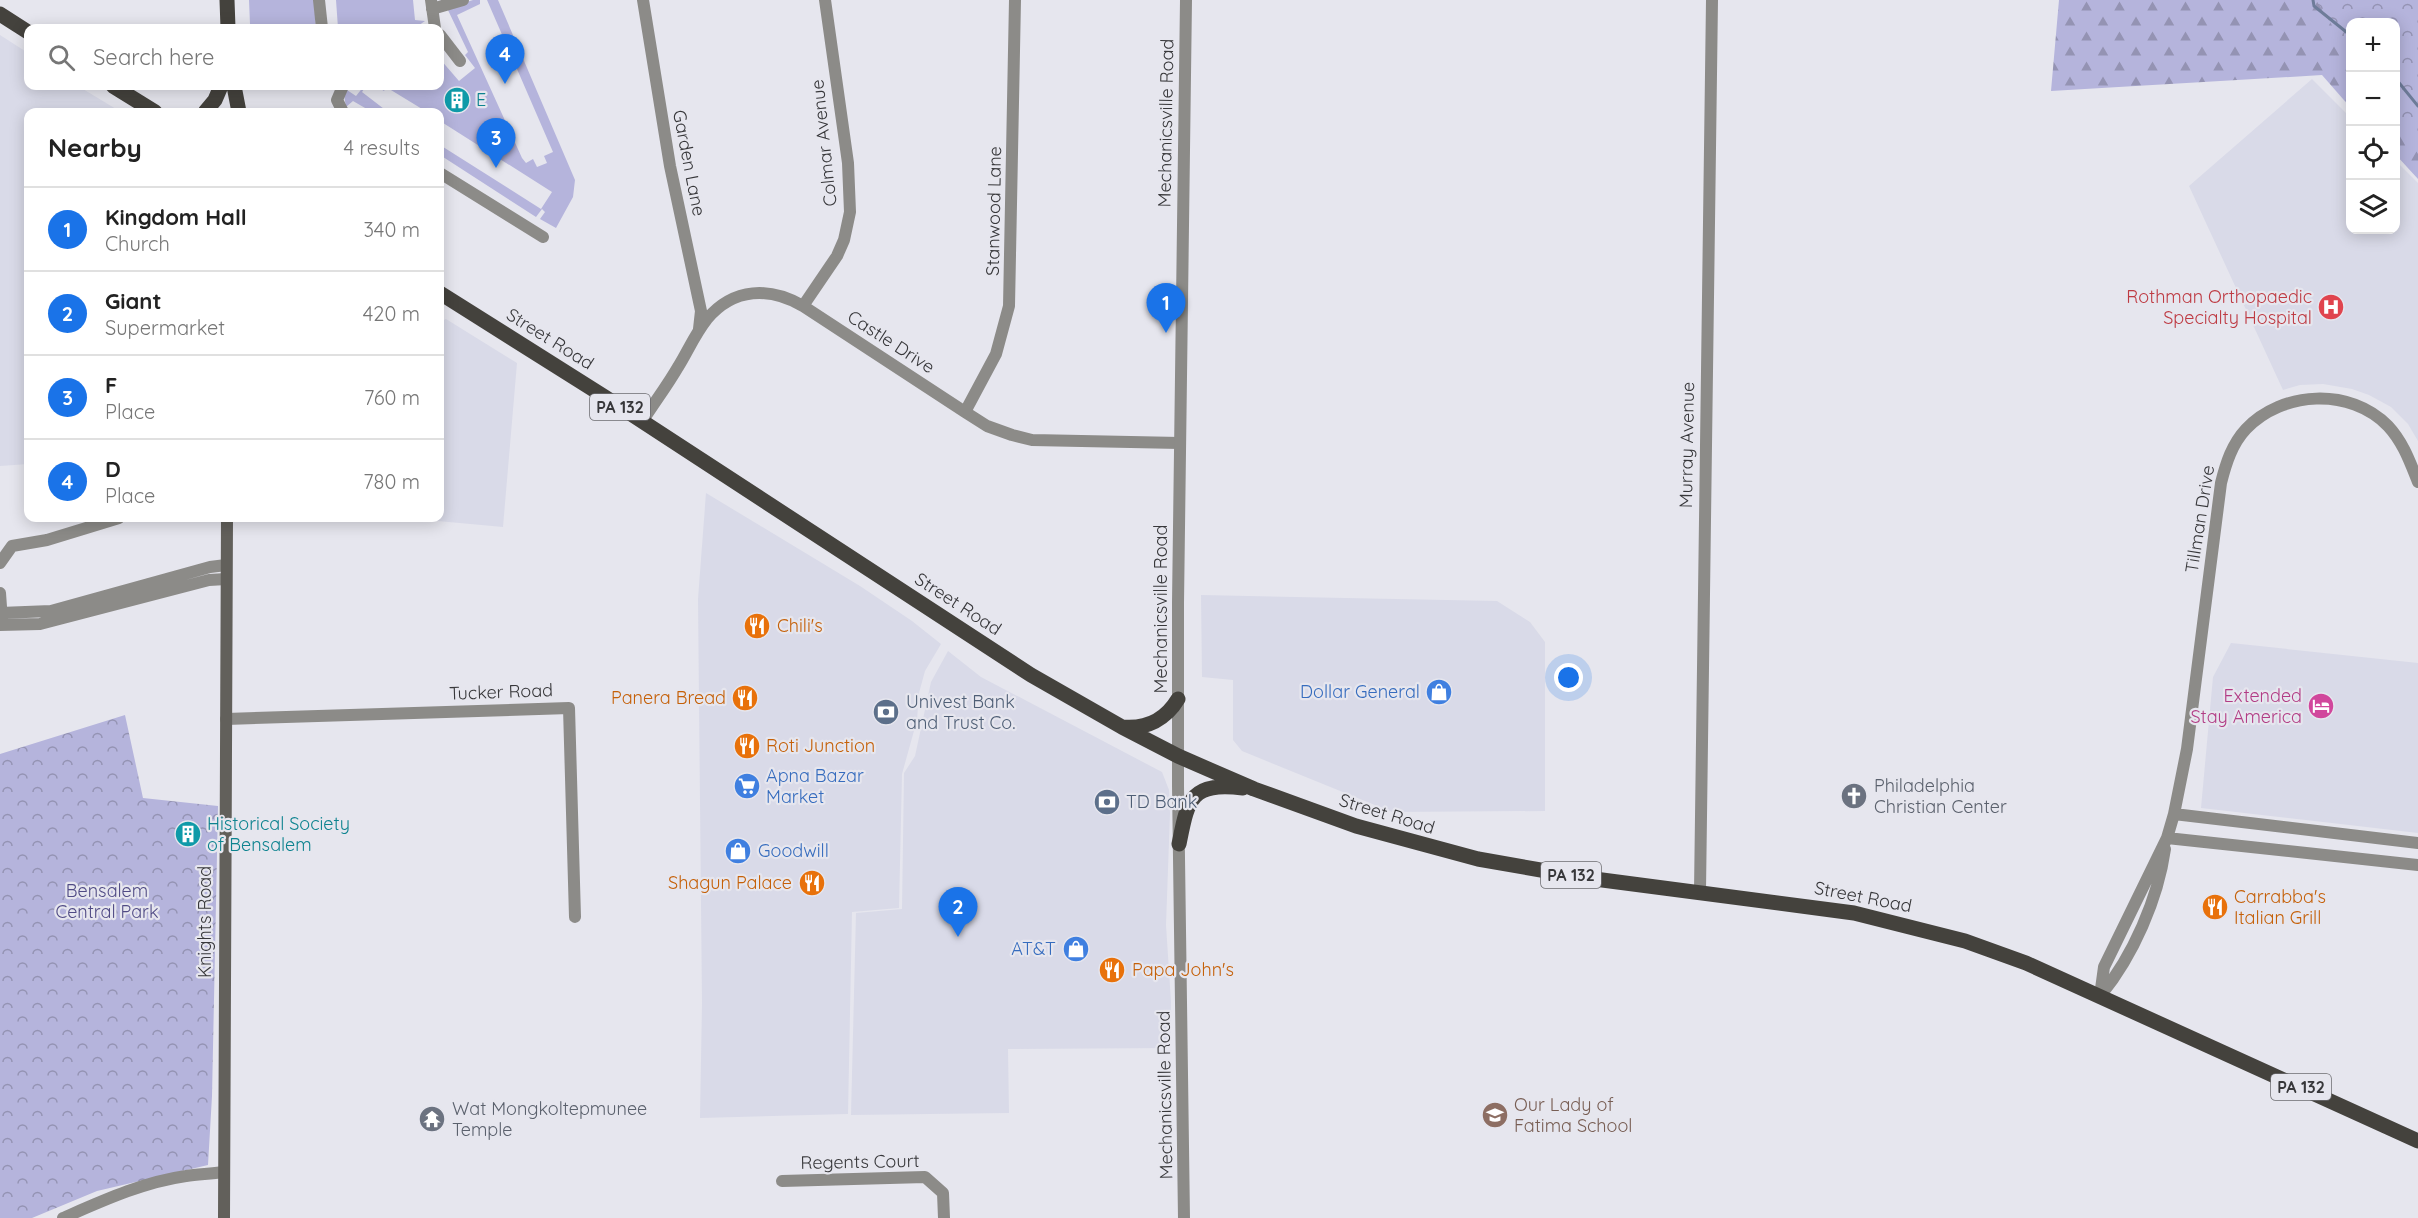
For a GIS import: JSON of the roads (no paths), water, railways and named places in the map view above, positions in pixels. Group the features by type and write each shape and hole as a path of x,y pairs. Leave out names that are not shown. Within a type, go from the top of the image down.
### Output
{"main road":[{"path":"227,0 228,24"},
{"path":"0,14 24,29"},
{"path":"119,90 149,108"},
{"path":"208,108 219,90"},
{"path":"230,108 232,90"},
{"path":"233,90 238,108"},
{"name":"Street Road","path":"444,296 1031,675 1178,756 1254,789 1356,826 1478,859 1587,878 1823,907 1914,926 1990,949 2100,996 2418,1141"},
{"name":"Knights Road","path":"224,1218 227,522"},
{"path":"1122,727 1144,726 1157,721 1173,708 1178,699"},
{"path":"1179,844 1188,805 1199,792 1218,787 1254,789"}],"street":[{"path":"319,0 322,24"},
{"path":"434,24 431,4 463,0"},
{"name":"Garden Lane","path":"643,0 670,166 701,311 699,331"},
{"name":"Colmar Avenue","path":"803,306 837,256 844,240 850,212 848,163 825,0"},
{"name":"Stanwood Lane","path":"965,412 996,354 1010,306 1015,0"},
{"name":"Mechanicsville Road","path":"1184,1218 1178,699 1186,0"},
{"name":"Murray Avenue","path":"1700,891 1712,0"},
{"path":"444,41 460,61"},
{"path":"341,90 337,100 341,108"},
{"path":"444,175 543,237"},
{"name":"Castle Drive","path":"642,422 699,331 716,310 746,294 769,292 782,295 803,306 987,426 1032,440 1180,443"},
{"name":"Tillman Drive","path":"2100,996 2120,972 2157,890 2187,749 2221,483 2232,449 2241,435 2259,418 2288,403 2313,398 2338,400 2370,412 2388,426 2406,450 2418,482"},
{"path":"0,563 12,546 47,540 106,522"},
{"path":"1,619 51,611 210,567 226,565"},
{"path":"1,619 40,624 209,580 226,579"},
{"path":"0,593 1,619"},
{"name":"Tucker Road","path":"226,718 569,708 575,917"},
{"path":"2174,814 2418,843"},
{"path":"2167,838 2418,865"},
{"path":"63,1218 100,1202 156,1183 186,1176 223,1172"},
{"name":"Regents Court","path":"782,1181 925,1177 943,1193 944,1218"}],"waterway":[{"path":"2313,0 2314,6 2346,32"},
{"path":"2400,84 2418,106"}],"place":[{"name":"D","path":"505,84"},
{"name":"E","path":"457,100"},
{"name":"F","path":"496,168"},
{"name":"Rothman Orthopaedic Specialty Hospital","path":"2331,307"},
{"name":"Kingdom Hall","path":"1166,333"},
{"name":"Chili's","path":"757,626"},
{"name":"Dollar General","path":"1439,692"},
{"name":"Panera Bread","path":"745,698"},
{"name":"Extended Stay America","path":"2321,706"},
{"name":"Univest Bank and Trust Co.","path":"886,712"},
{"name":"Roti Junction","path":"747,746"},
{"name":"Apna Bazar Market","path":"747,786"},
{"name":"Philadelphia Christian Center","path":"1854,796"},
{"name":"TD Bank","path":"1107,802"},
{"name":"Historical Society of Bensalem","path":"188,834"},
{"name":"Goodwill","path":"738,851"},
{"name":"Shagun Palace","path":"812,883"},
{"name":"Carrabba's Italian Grill","path":"2215,907"},
{"name":"Giant","path":"958,937"},
{"name":"AT&T","path":"1076,949"},
{"name":"Papa John's","path":"1112,970"},
{"name":"Our Lady of Fatima School","path":"1495,1115"},
{"name":"Wat Mongkoltepmunee Temple","path":"432,1119"}],"park label":[{"name":"Bensalem Central Park","path":"107,901"}]}
